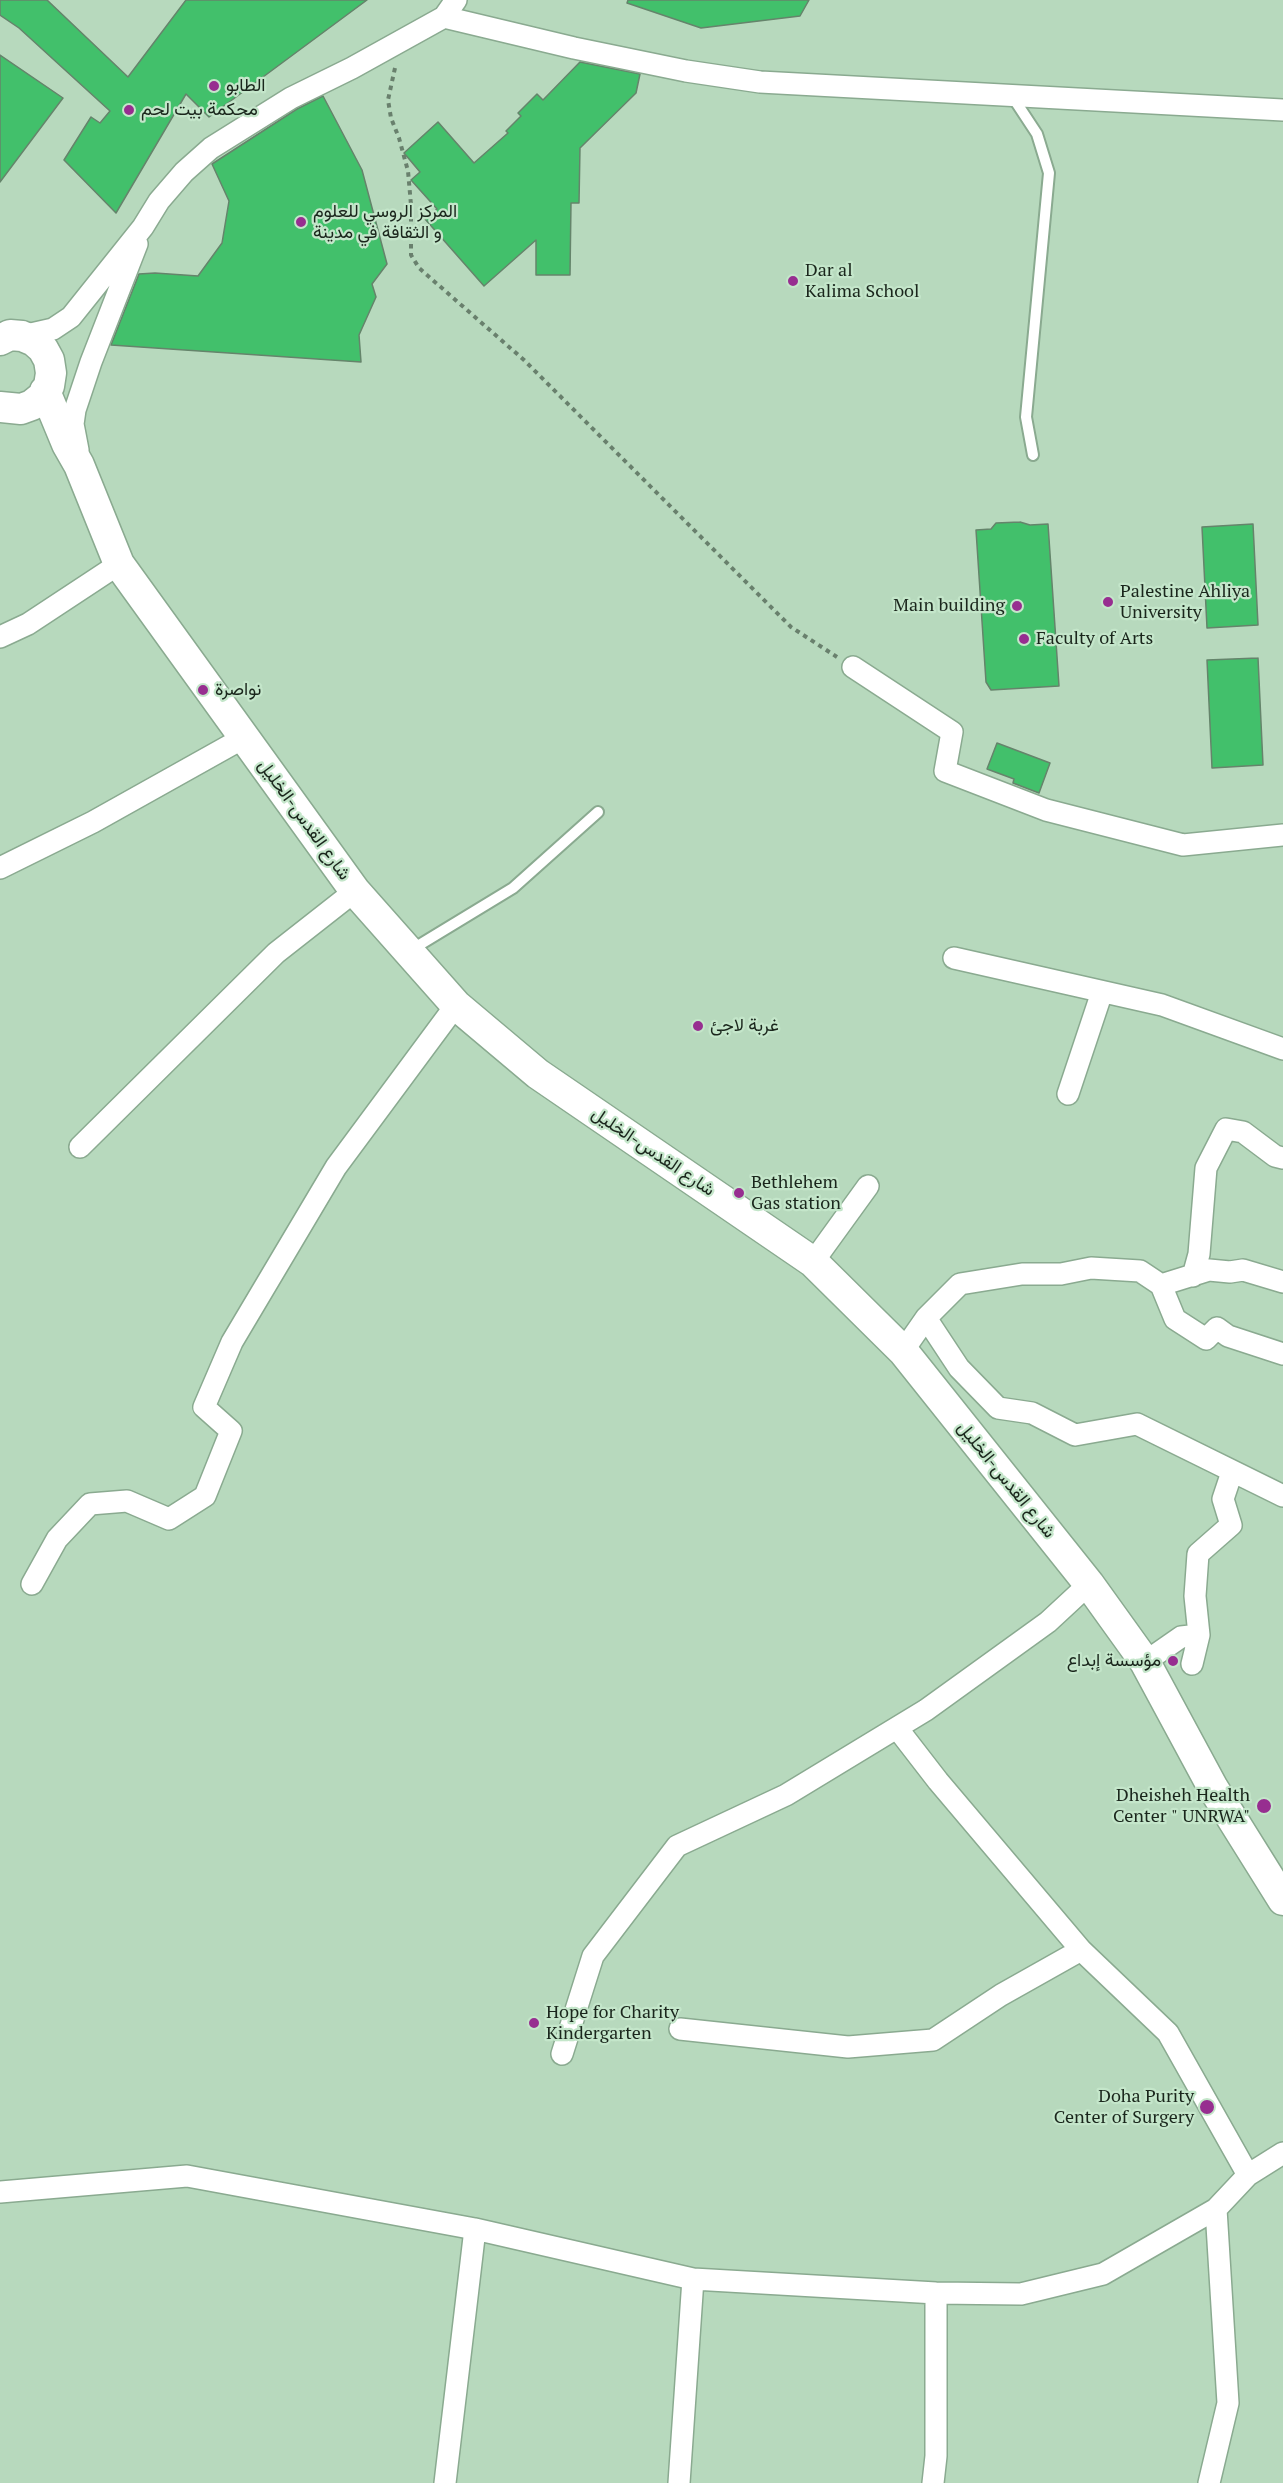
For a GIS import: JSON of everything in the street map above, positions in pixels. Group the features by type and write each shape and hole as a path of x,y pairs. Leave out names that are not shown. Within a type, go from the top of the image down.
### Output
{"main road":[{"path":"0,406 21,409 32,405 45,391 51,373 49,360 43,349 34,341 8,332"},
{"name":"شارع القدس-الخليل","path":"45,391 67,444 79,465 119,564 355,891 456,1005 538,1074 813,1262 903,1351 1089,1584 1145,1662 1213,1788 1283,1900"}],"street":[{"path":"8,332 53,329 71,317 143,227 159,201 184,172 211,148 291,98 352,68 409,36 450,8 574,48 686,71 760,82 1283,110"},
{"path":"79,465 74,424 75,410 90,362 143,227"},
{"path":"0,637 28,624 119,564"},
{"path":"853,667 952,732 945,771 1046,810 1183,845 1283,836"},
{"path":"0,868 93,822 245,736"},
{"path":"80,1147 276,953 355,891"},
{"path":"954,958 1162,1005 1283,1049"},
{"path":"1068,1094 1102,992"},
{"path":"32,1584 57,1539 90,1504 127,1501 169,1519 205,1496 231,1431 204,1407 232,1342 336,1167 456,1005"},
{"path":"1193,1276 1199,1254 1206,1168 1226,1129 1243,1132 1275,1156 1283,1158"},
{"path":"813,1262 868,1186"},
{"path":"903,1351 926,1318 960,1284 1022,1274 1061,1274 1091,1268 1140,1271 1161,1285 1175,1319 1206,1339 1217,1328 1228,1336 1283,1354"},
{"path":"1161,1285 1209,1270 1230,1272 1243,1270 1283,1282"},
{"path":"926,1318 959,1368 998,1408 1032,1413 1075,1436 1137,1424 1283,1496"},
{"path":"1192,1664 1199,1635 1195,1596 1198,1554 1231,1525 1223,1499 1232,1472"},
{"path":"562,2054 593,1956 677,1846 786,1795 897,1728 1048,1622 1089,1584"},
{"path":"1145,1662 1181,1637 1199,1635"},
{"path":"897,1728 938,1781 1081,1950 1168,2033 1248,2175"},
{"path":"681,2029 848,2047 933,2040 1001,1995 1081,1950"},
{"path":"0,2192 187,2176 475,2229 693,2279 936,2293 1021,2294 1103,2274 1216,2209 1248,2175 1283,2153"},
{"path":"1209,2483 1228,2403 1216,2209"},
{"path":"445,2483 475,2229"},
{"path":"679,2483 693,2279"},
{"path":"933,2483 936,2456 936,2293"}],"lane":[{"path":"1012,96 1037,134 1049,173 1026,417 1034,455"},
{"path":"409,951 513,888 598,812"}],"path":[{"path":"409,36 396,67 388,99 391,118 408,171 411,255 419,268 524,360 791,627 853,667"}],"building":[{"path":"0,0 47,0 128,77 186,0 367,0 209,117 186,94 116,213 64,160 91,117 100,123 110,111 19,28 0,15"},
{"path":"628,0 809,0 800,16 701,28 627,3"},
{"path":"0,55 63,98 0,182"},
{"path":"580,62 640,74 636,93 580,148 579,203 571,203 570,275 536,275 536,240 484,286 425,219 437,209 411,180 420,172 404,153 438,122 474,163 508,133 506,131 521,116 518,113 537,94 543,100"},
{"name":"المركز الروسي للعلوم و الثقافة في مدينة","path":"323,96 362,170 387,264 372,284 376,297 359,335 361,362 111,345 139,274 198,276 222,243 229,201 212,164 297,109"},
{"name":"Main building","path":"1020,522 1030,525 1048,524 1059,686 991,690 986,682 976,530 991,529 996,523"},
{"path":"1253,524 1258,625 1207,628 1202,527"},
{"path":"1258,658 1263,765 1212,768 1207,660"},
{"path":"997,743 1050,763 1039,793 1013,783 1014,779 987,769"}],"place":[{"name":"الطابو","path":"214,86"},
{"name":"محكمة بيت لحم","path":"129,110"},
{"name":"المركز الروسي للعلوم و الثقافة في مدينة","path":"301,222"},
{"name":"Dar al Kalima School","path":"793,281"},
{"name":"Palestine Ahliya University","path":"1108,602"},
{"name":"Main building","path":"1017,606"},
{"name":"Faculty of Arts","path":"1024,639"},
{"name":"نواصرة","path":"203,690"},
{"name":"غربة لاجئ","path":"698,1026"},
{"name":"Bethlehem Gas station","path":"739,1193"},
{"name":"مؤسسة إبداع","path":"1173,1661"},
{"name":"Dheisheh Health Center \" UNRWA\"","path":"1264,1806"},
{"name":"Hope for Charity Kindergarten","path":"534,2023"},
{"name":"Doha Purity Center of Surgery","path":"1207,2107"}]}
